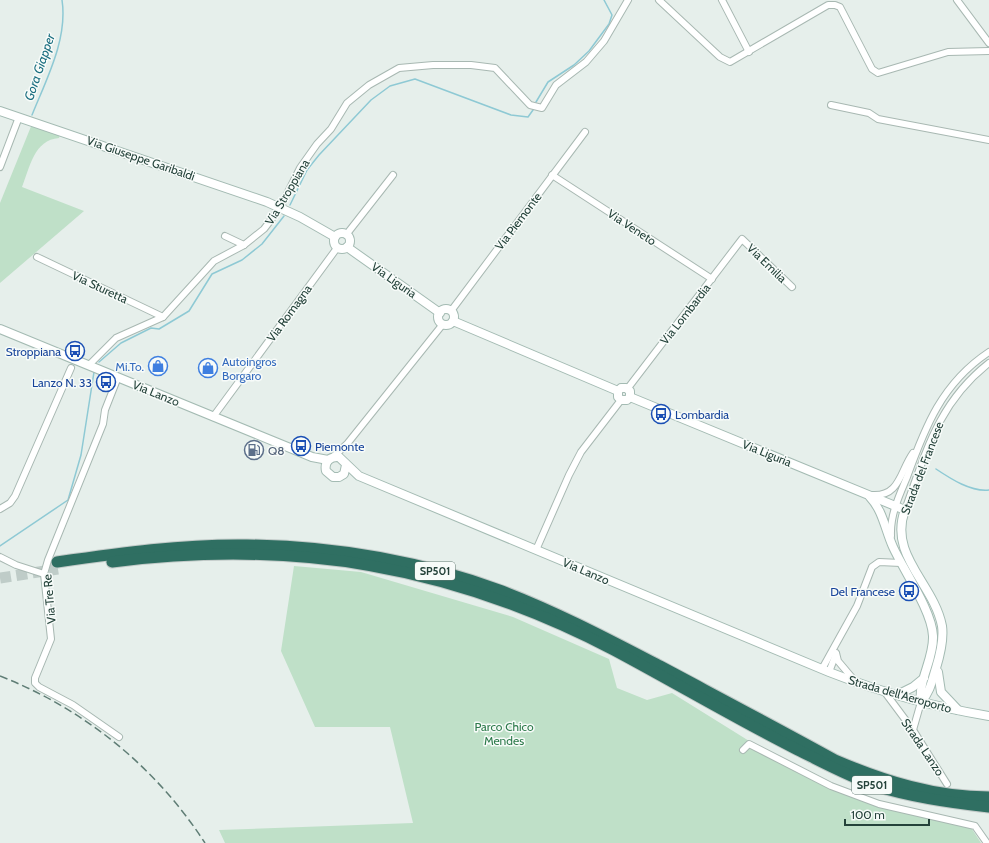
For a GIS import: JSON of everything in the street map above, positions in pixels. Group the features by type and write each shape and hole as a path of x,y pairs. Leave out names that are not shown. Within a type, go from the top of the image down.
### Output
{"highway":[{"name":"SP501","path":"57,566 165,555 246,553 312,556 419,575 498,599 546,618 612,650 776,739 857,779 916,797 984,799 989,806"}],"street":[{"name":"Via Stroppiana","path":"89,365 116,338 163,317 214,261 244,245 264,229 280,208 300,168 317,144 331,128 347,103 369,85 399,68 433,65 471,65 495,68 530,105 542,108 556,85 586,62 600,45 628,0"},
{"path":"659,0 720,58 730,62 828,5 840,7 872,69 878,72 948,52 989,50"},
{"path":"722,0 749,52"},
{"path":"826,0 832,5"},
{"path":"957,0 989,42"},
{"path":"831,105 869,113 878,119 989,140"},
{"name":"Via Giuseppe Garibaldi","path":"0,111 195,176 280,208"},
{"path":"0,167 26,119"},
{"name":"Via Piemonte","path":"451,310 585,132"},
{"path":"346,234 393,174"},
{"name":"Via Veneto","path":"552,175 712,279"},
{"path":"280,208 334,237"},
{"path":"334,237 339,234 346,234"},
{"path":"334,237 333,242 337,248 343,250 347,247 350,240 346,234"},
{"path":"225,236 244,245"},
{"name":"Via Lombardia","path":"629,392 742,239"},
{"name":"Via Emilia","path":"742,239 792,287"},
{"name":"Via Liguria","path":"347,247 440,313"},
{"name":"Via Romagna","path":"213,416 337,248"},
{"name":"Via Sturetta","path":"37,257 163,317"},
{"path":"443,324 439,320 440,313 445,309 451,310 454,314 453,321"},
{"path":"347,444 345,463 346,471 342,476 333,477 328,474 329,462 347,444 443,324 453,321 618,391"},
{"name":"Via Lanzo","path":"0,328 312,457 329,462"},
{"name":"Strada del Francese","path":"921,702 920,692 932,649 932,629 928,615 892,545 890,526 918,447 938,405 948,389 971,366 989,352"},
{"name":"Strada del Francese","path":"921,702 928,694 938,661 942,639 942,625 938,612 902,542 900,527 928,447 946,410 956,395 977,373 989,364"},
{"path":"971,366 977,373"},
{"path":"0,508 10,503 16,496 70,368"},
{"name":"Via Tre Re","path":"118,377 105,410 103,424 48,560 44,574 51,639 35,678 35,683 73,705 119,737"},
{"path":"536,550 569,475 581,452 621,400 625,400 629,392 623,387 618,391"},
{"path":"618,391 618,397 621,400"},
{"name":"Via Liguria","path":"629,392 905,510"},
{"name":"Strada del Francese","path":"938,405 946,410"},
{"path":"868,495 883,494 894,488 908,460 918,447"},
{"path":"329,462 339,457 345,463"},
{"name":"Via Lanzo","path":"345,463 359,476 814,665"},
{"name":"Via Lanzo","path":"342,476 359,476"},
{"path":"868,495 881,513 892,545"},
{"path":"0,557 16,565 44,574"},
{"path":"826,670 837,642 857,606 872,567 880,562 901,563"},
{"path":"826,670 836,653 837,642"},
{"path":"836,653 842,666 857,682"},
{"path":"938,661 938,682 941,692 959,711"},
{"name":"Strada dell'Aeroporto","path":"814,665 857,682 921,702 989,716"},
{"path":"897,695 913,687 924,678"},
{"name":"Strada Lanzo","path":"884,691 913,730 947,784"},
{"path":"913,730 921,702"},
{"path":"743,750 749,744 831,786 879,804 975,826 988,843"}],"green space":[{"path":"32,124 60,134 59,138 51,140 38,149 22,187 84,211 0,283 0,203"},
{"name":"Parco Chico Mendes","path":"294,566 361,572 513,617 609,659 617,688 647,700 672,693 799,772 896,810 970,826 981,843 225,843 219,830 413,823 390,727 315,727 281,651"}],"waterway":[{"name":"Gora Giapper","path":"32,115 49,74 59,44 62,30 62,0"},
{"path":"536,102 548,82 574,65 589,51 609,24 612,15 604,0"},
{"path":"290,205 307,170 319,155 371,100 390,86 415,79 511,115 528,117 533,110"},
{"path":"99,362 121,343 151,328 159,329 189,311 212,274 242,260 262,244 284,216"},
{"path":"0,546 68,500 81,455 94,372"},
{"path":"936,469 968,487 989,490"}],"tunnel":[{"path":"0,578 58,569"}],"railway":[{"path":"0,676 31,689 60,705 89,723 115,743 164,789 205,843"}],"place":[{"name":"Stroppiana","path":"75,351"},
{"name":"Mi.To.","path":"158,366"},
{"name":"Autoingros Borgaro","path":"208,368"},
{"name":"Lanzo N. 33","path":"106,382"},
{"name":"Lombardia","path":"661,414"},
{"name":"Piemonte","path":"301,446"},
{"name":"Q8","path":"254,450"},
{"name":"Del Francese","path":"909,591"}]}
